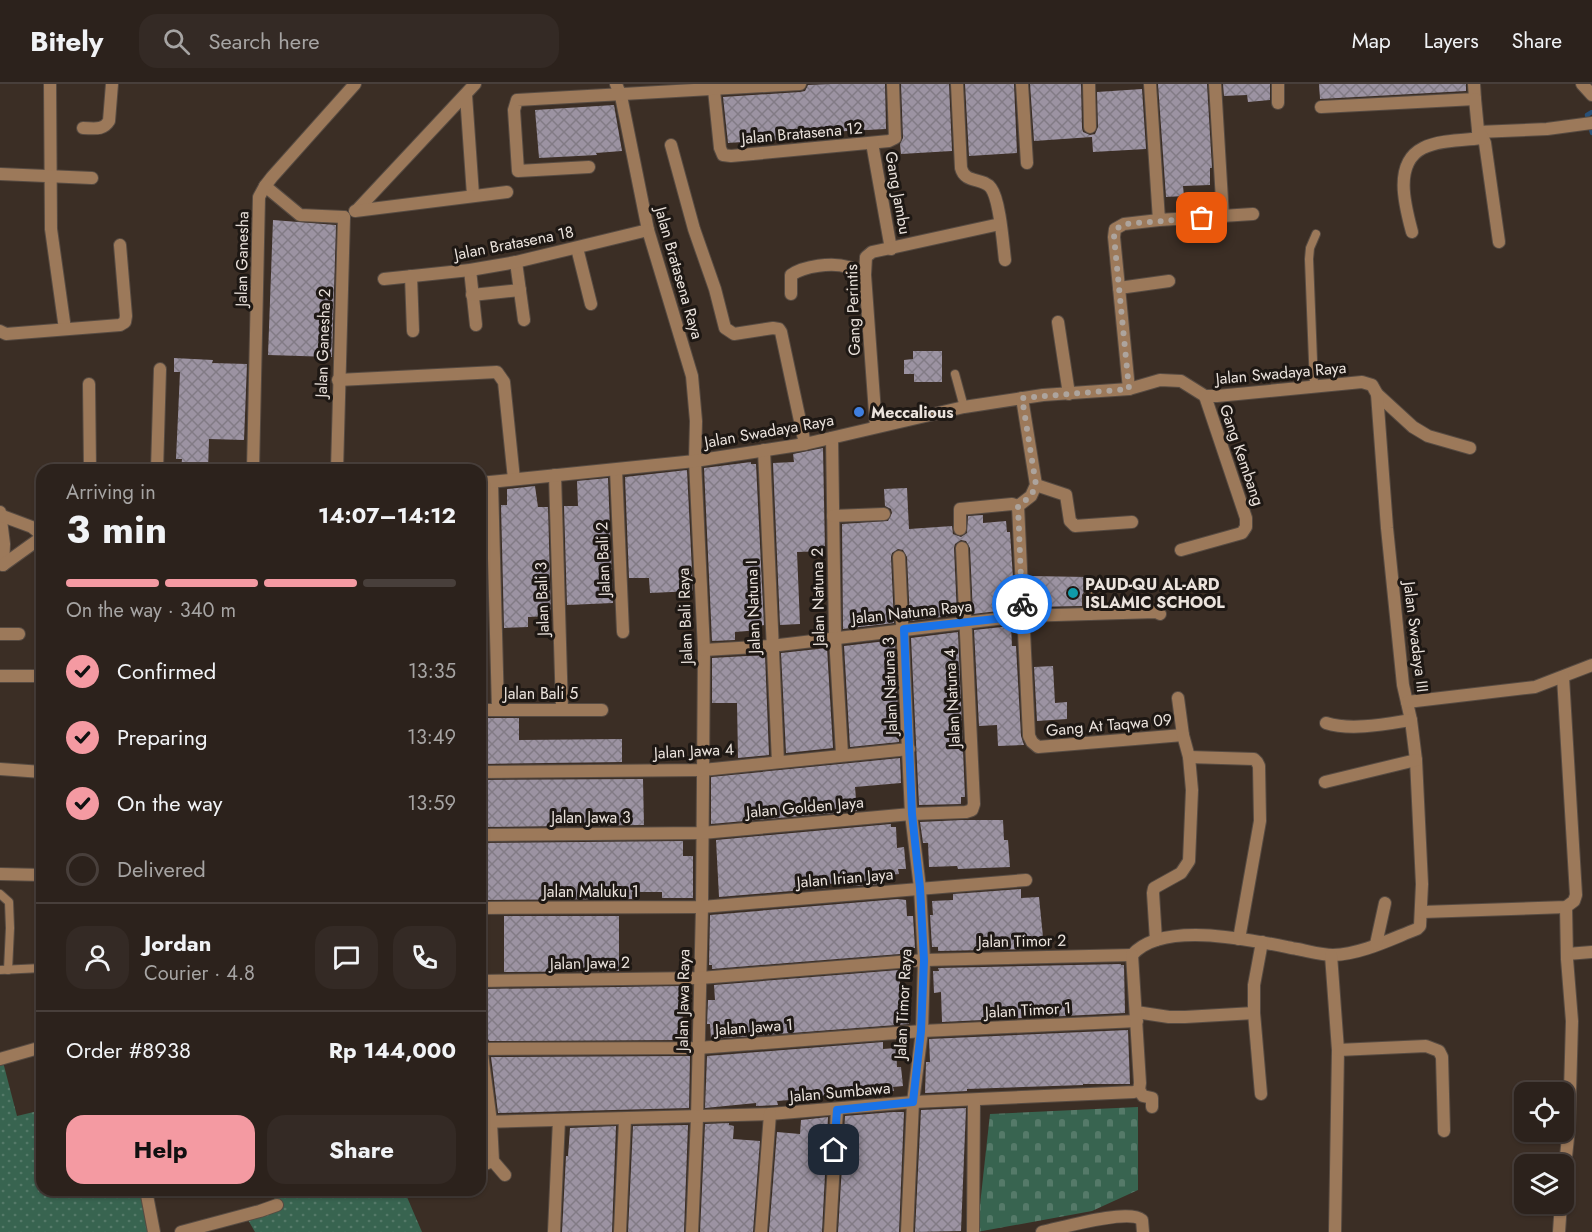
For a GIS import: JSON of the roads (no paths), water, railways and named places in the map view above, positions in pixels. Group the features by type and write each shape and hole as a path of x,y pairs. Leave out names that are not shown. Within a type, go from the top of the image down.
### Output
{"street":[{"path":"50,84 49,176 53,250 65,329"},
{"path":"83,128 106,126 109,121 112,84"},
{"name":"Jalan Ganesha","path":"254,464 259,197 265,186 355,84"},
{"path":"357,210 476,84"},
{"path":"589,167 518,171 514,110 517,100 618,90 800,84"},
{"name":"Jalan Bratasena 12","path":"705,88 720,148 723,155 731,156 889,141 895,138 893,84"},
{"path":"957,84 963,174 988,185 992,190 1005,260"},
{"path":"1022,84 1027,163"},
{"path":"1089,84 1090,127"},
{"path":"1150,84 1159,220"},
{"path":"1215,84 1223,216"},
{"path":"1278,84 1278,103"},
{"path":"1474,84 1480,135 1485,143 1499,242"},
{"path":"1582,84 1592,95"},
{"name":"Jalan Bratasena Raya","path":"618,90 648,230 692,376 696,421 695,460"},
{"path":"466,95 473,195"},
{"path":"1321,107 1475,99"},
{"path":"1412,232 1404,200 1405,171 1414,154 1431,145 1480,135 1592,123"},
{"name":"Gang Jambu","path":"872,143 891,249"},
{"path":"671,146 725,328 734,334 779,329 805,444"},
{"path":"0,174 92,178"},
{"path":"265,186 300,215 344,216 357,210 507,192"},
{"path":"1129,389 1114,237 1116,229 1124,224 1159,220 1253,214"},
{"name":"Jalan Ganesha 2","path":"337,464 344,216"},
{"name":"Gang Perintis","path":"876,427 865,275 866,257 872,252 1000,224"},
{"name":"Jalan Bratasena 18","path":"384,279 470,270 516,262 648,230"},
{"path":"0,331 6,334 120,325 125,322 120,245"},
{"path":"577,248 591,304"},
{"path":"516,262 524,320"},
{"path":"791,294 791,276 804,270 827,266 847,266 865,275"},
{"path":"470,270 476,325"},
{"path":"411,276 413,331"},
{"path":"1119,288 1169,281"},
{"path":"472,295 520,290"},
{"path":"1058,322 1069,394"},
{"path":"157,464 160,369"},
{"path":"338,380 496,372 504,381 514,479"},
{"name":"Jalan Swadaya Raya","path":"486,482 514,479 555,481 616,470 805,444 964,407 1022,398 1129,389 1160,380 1180,381 1205,396 1362,382 1372,385 1376,391"},
{"path":"88,384 90,464"},
{"path":"1376,391 1420,432 1447,443 1470,448"},
{"name":"Jalan Swadaya III","path":"1376,391 1387,528 1403,685 1407,702 1535,687 1592,665"},
{"name":"Gang Kembang","path":"1180,550 1242,532 1246,527 1246,518 1205,396"},
{"path":"1018,506 1031,496 1036,485 1022,398"},
{"name":"Jalan Natuna 2","path":"832,438 835,637 842,754"},
{"name":"Jalan Natuna I","path":"764,450 778,762"},
{"name":"Jalan Bali Raya","path":"695,460 704,650 703,770"},
{"name":"Jalan Bali 2","path":"616,470 623,632"},
{"name":"Jalan Bali 3","path":"555,481 562,710"},
{"path":"486,482 493,495 498,710"},
{"path":"1036,485 1066,495 1071,521 1075,526 1132,522"},
{"path":"960,530 959,511 962,508 1012,504 1018,506"},
{"path":"1018,506 1022,616"},
{"path":"0,513 36,531"},
{"path":"0,513 4,544 2,566"},
{"path":"833,516 884,514"},
{"path":"2,566 36,540"},
{"name":"Jalan Natuna 4","path":"962,548 974,804 972,810"},
{"name":"Jalan Natuna 3","path":"899,556 912,814"},
{"path":"1090,596 1090,614"},
{"name":"Jalan Natuna Raya","path":"704,650 771,646 1022,616 1156,612 1160,614"},
{"name":"Gang At Taqwa 09","path":"1022,616 1029,736 1038,747 1183,735"},
{"path":"0,634 19,634"},
{"path":"0,676 36,676"},
{"path":"1422,912 1566,907 1574,901 1576,895 1563,677"},
{"path":"1156,940 1154,888 1181,873 1189,861 1192,790 1189,757 1183,735 1178,698"},
{"path":"1152,1107 1152,1098 1143,1096 1139,1090 1136,1016 1127,955 1140,946 1156,940 1189,935 1262,942 1331,955 1348,953 1376,944 1420,926 1422,884 1416,760 1407,702"},
{"name":"Jalan Bali 5","path":"486,710 602,710"},
{"path":"1326,723 1336,726 1381,725 1411,720"},
{"name":"Jalan Jawa 4","path":"486,772 703,770 842,754 909,749"},
{"path":"1189,757 1254,759 1259,766 1260,821 1239,939"},
{"path":"1325,782 1416,760"},
{"path":"0,769 36,772"},
{"name":"Jalan Jawa Raya","path":"692,1232 698,1048 704,978 703,770"},
{"name":"Jalan Golden Jaya","path":"702,833 972,810"},
{"name":"Jalan Timor Raya","path":"906,1232 924,960 920,888 912,814"},
{"name":"Jalan Jawa 3","path":"486,835 702,833"},
{"path":"0,874 36,875"},
{"name":"Jalan Irian Jaya","path":"702,907 1026,880"},
{"path":"1376,944 1384,903"},
{"name":"Jalan Maluku 1","path":"486,909 702,907"},
{"path":"1566,907 1572,1021 1566,1154"},
{"path":"1261,1094 1254,985 1262,942"},
{"path":"1567,954 1592,952"},
{"name":"Jalan Timor 2","path":"924,960 1127,955"},
{"path":"1331,955 1338,1050 1335,1232"},
{"name":"Jalan Jawa 2","path":"486,981 704,978 924,960"},
{"name":"Jalan Timor 1","path":"921,1031 1136,1016 1185,1017 1254,1013"},
{"name":"Jalan Jawa 1","path":"486,1045 698,1048 921,1031"},
{"path":"1338,1050 1426,1046 1439,1052 1442,1057 1444,1131"},
{"path":"0,1059 36,1049"},
{"name":"Jalan Sumbawa","path":"486,1122 697,1118 837,1110 913,1102 1139,1090"},
{"path":"973,1232 974,1100"},
{"path":"830,1232 837,1110"},
{"path":"761,1232 770,1114"},
{"path":"554,1232 559,1119"},
{"path":"620,1232 625,1119"},
{"path":"486,1122 494,1161 505,1175"},
{"path":"486,1164 494,1161"},
{"path":"147,1196 154,1232"},
{"path":"181,1232 260,1211 277,1204"},
{"path":"1559,1232 1560,1214"},
{"path":"1042,1232 1099,1226 1122,1216 1138,1217 1142,1220 1143,1232"}],"lane":[{"path":"1314,386 1309,259 1310,248 1316,234"},
{"path":"955,374 964,407"},
{"path":"0,894 9,902 10,928 4,970 36,968"}],"waterway":[{"path":"1592,112 1587,115 1592,133"}],"place":[{"name":"Meccalious","path":"859,412"},
{"name":"PAUD-QU AL-ARD ISLAMIC SCHOOL","path":"1073,593"}]}
